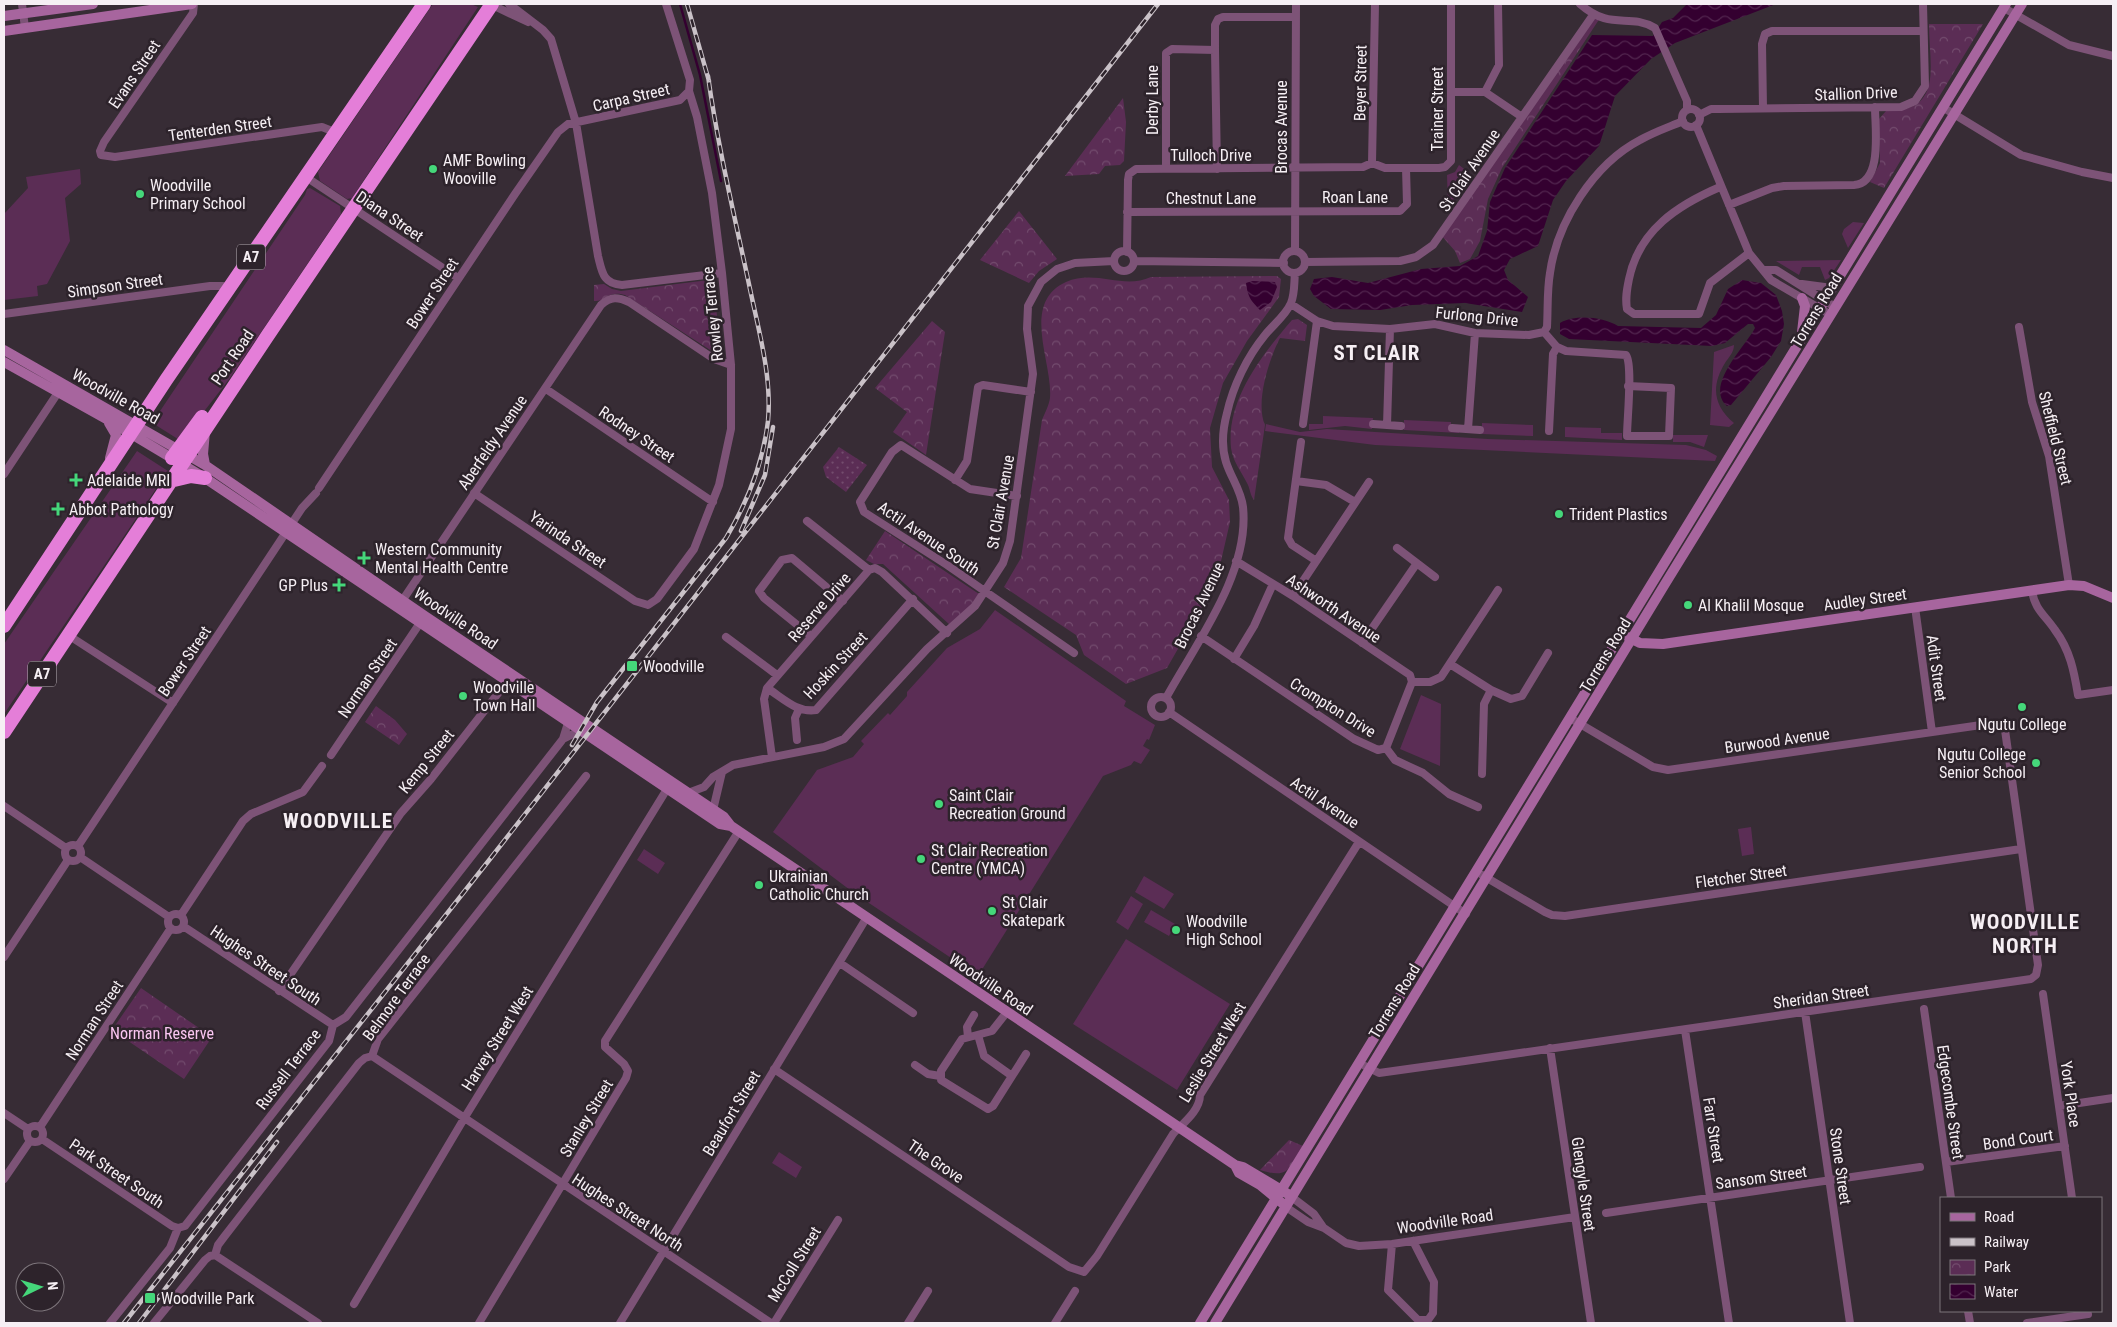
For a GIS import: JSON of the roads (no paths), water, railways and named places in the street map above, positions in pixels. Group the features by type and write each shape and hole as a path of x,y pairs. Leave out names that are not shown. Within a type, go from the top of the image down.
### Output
{"highway":[{"name":"A7","path":"4,626 10,610 424,4"},
{"name":"Port Road","path":"4,732 170,481 180,456 206,428 492,4"},
{"path":"180,456 208,410 233,387"},
{"path":"170,481 205,472"}],"main road":[{"path":"4,16 22,9 93,4"},
{"path":"4,31 193,4"},
{"name":"Torrens Road","path":"1200,1323 1622,633 1660,582 1833,311 2022,4"},
{"name":"Torrens Road","path":"1215,1323 1582,724 1632,640 1660,582 1801,338 2005,6"},
{"path":"1801,338 1805,316 1805,306 1802,298"},
{"name":"Woodville Road","path":"4,350 108,420 134,429 205,472 510,678 724,817 735,829 1179,1128 1235,1165 1243,1167 1264,1179 1280,1195 1286,1207"},
{"name":"Woodville Road","path":"4,362 124,420 134,429"},
{"path":"106,470 116,435 108,420"},
{"path":"205,472 203,454 206,428"},
{"name":"Audley Street","path":"1622,633 1632,640 1648,645 1663,644 2069,585 2084,586 2113,598"},
{"name":"Woodville Road","path":"510,678 579,731 720,824 735,829"},
{"path":"1534,777 1539,782 1547,780"},
{"name":"Woodville Road","path":"1235,1165 1239,1173 1260,1185 1280,1195 1293,1198"},
{"path":"1264,1179 1280,1180 1292,1174"}],"street":[{"name":"Evans Street","path":"106,157 101,155 100,151 104,142 193,13 193,4"},
{"path":"492,4 532,22"},
{"path":"509,4 551,38 576,123 598,256 602,274 606,280 614,284 622,284 722,273"},
{"name":"Rowley Terrace","path":"648,605 657,599 694,549 713,502 731,429 731,365 712,193 697,117 689,91 690,80 666,4"},
{"name":"Brocas Avenue","path":"1295,251 1296,4"},
{"name":"Beyer Street","path":"1372,163 1375,4"},
{"name":"Trainer Street","path":"1372,163 1385,168 1439,168 1446,167 1451,161 1451,4"},
{"path":"1485,92 1499,65 1498,4"},
{"path":"1580,4 1593,15 1606,21 1646,23 1654,28 1687,101 1688,110"},
{"name":"Stallion Drive","path":"1699,115 1711,109 1902,107 1915,101 1925,86 1924,4"},
{"path":"2005,6 2069,45 2113,56"},
{"path":"22,9 25,28"},
{"name":"St Clair Avenue","path":"1305,262 1400,261 1416,257 1434,245 1593,15"},
{"path":"1217,169 1215,25 1218,19 1223,17 1296,17"},
{"path":"1763,108 1762,44 1766,34 1772,31 1923,31"},
{"name":"Derby Lane","path":"1166,168 1166,53 1172,49 1215,50"},
{"name":"Carpa Street","path":"576,123 680,100 689,91"},
{"path":"1451,92 1485,92 1522,117"},
{"path":"1729,205 1772,188 1784,186 1832,186 1862,183 1871,173 1875,161 1875,107"},
{"path":"1944,108 2021,155 2082,172 2113,178"},
{"path":"1682,121 1684,113 1688,110 1696,110 1699,115 1696,125"},
{"path":"1682,121 1688,126 1696,125"},
{"path":"1628,386 1669,388 1671,390 1669,436 1627,436 1628,386 1629,361 1623,354 1566,351 1557,348 1544,332 1547,327 1550,272 1554,253 1574,208 1596,177 1623,151 1639,140 1682,121"},
{"name":"Bower Street","path":"78,846 302,508 318,491 458,278 558,132 566,124 576,123"},
{"path":"1696,125 1720,187 1749,253 1771,280 1802,298 1822,304"},
{"name":"Tenterden Street","path":"106,157 322,127 337,133"},
{"name":"Tulloch Drive","path":"1127,252 1128,180 1132,171 1141,168 1363,167 1372,163"},
{"name":"Roan Lane","path":"1294,212 1400,210 1407,204 1406,168"},
{"name":"Diana Street","path":"306,177 458,278"},
{"path":"1720,187 1685,203 1656,226 1646,239 1632,265 1625,300 1627,309 1634,314 1699,314 1710,283 1749,253"},
{"name":"Chestnut Lane","path":"1127,212 1294,212"},
{"path":"1295,251 1302,255 1305,262 1302,270 1295,273 1288,271 1284,263 1286,255 1295,251"},
{"path":"1127,252 1132,255 1134,262 1129,270 1123,271 1117,268 1114,260 1117,254 1127,252"},
{"name":"St Clair Avenue","path":"688,793 704,787 713,777 733,765 824,747 844,739 927,649 975,606 1007,552 1017,496 1033,374 1026,318 1032,294 1048,275 1065,265 1114,260"},
{"path":"1134,262 1284,263"},
{"path":"1764,270 1776,270 1833,311"},
{"path":"1290,304 1295,273"},
{"path":"1798,284 1832,288"},
{"name":"Simpson Street","path":"4,314 210,286 223,286 228,290"},
{"name":"Aberfeldy Avenue","path":"400,604 601,305 613,297 619,297 630,302 714,360 731,365"},
{"name":"Brocas Avenue","path":"1166,698 1228,586 1236,561 1243,522 1243,508 1238,486 1225,461 1223,446 1227,413 1233,394 1251,355 1263,336 1290,304"},
{"name":"Furlong Drive","path":"1290,304 1317,321 1333,326 1390,329 1435,324 1475,333 1529,335 1544,332"},
{"path":"1303,424 1317,321"},
{"name":"Sheffield Street","path":"2019,327 2032,402 2050,456 2069,585"},
{"path":"1387,425 1390,329"},
{"path":"1468,429 1475,333"},
{"path":"1549,431 1553,354 1557,348"},
{"path":"1017,496 976,491 955,480 967,461 978,387 983,385 1031,392"},
{"path":"4,474 61,388"},
{"name":"Rodney Street","path":"546,389 713,502"},
{"path":"1373,424 1401,426"},
{"path":"1452,428 1480,430"},
{"path":"1301,442 1288,538 1292,545 1315,560"},
{"name":"Actil Avenue South","path":"955,480 912,450 900,445 892,452 861,500 862,505 864,512 985,592"},
{"path":"1296,481 1326,485 1356,502"},
{"path":"1293,596 1315,560 1369,482"},
{"name":"Yarinda Street","path":"474,493 636,601 648,605"},
{"path":"807,521 869,570"},
{"path":"1398,548 1435,577"},
{"path":"811,636 764,598 759,591 782,560 792,558 843,601"},
{"name":"Ashworth Avenue","path":"1236,561 1293,596 1410,675 1412,682"},
{"path":"1362,643 1417,563"},
{"name":"Reserve Drive","path":"767,688 869,570 875,568 913,599 947,633"},
{"path":"1234,659 1254,626 1273,584"},
{"path":"1386,748 1412,682 1436,680 1450,664 1498,590"},
{"path":"2032,590 2036,607 2055,629 2070,656 2078,695 2113,690"},
{"path":"985,592 1074,653"},
{"name":"Hoskin Street","path":"767,688 799,709 807,711 816,710 913,599"},
{"name":"Adit Street","path":"1915,607 1932,732"},
{"name":"Norman Street","path":"332,755 422,619"},
{"path":"68,635 173,703"},
{"name":"Crompton Drive","path":"1201,636 1354,739 1378,750 1386,748 1395,760 1423,774 1449,794 1478,806"},
{"path":"726,637 777,675"},
{"path":"1450,664 1491,690 1512,699 1522,696 1548,653"},
{"name":"Kemp Street","path":"279,991 401,813 431,779 510,678"},
{"path":"767,688 764,699 772,757"},
{"path":"1482,774 1484,704 1491,690"},
{"path":"1162,697 1166,698 1170,705 1169,712 1161,717 1157,716 1151,709 1153,700 1162,697"},
{"path":"797,740 795,718 799,709"},
{"name":"Actil Avenue","path":"1169,712 1466,914"},
{"name":"Burwood Avenue","path":"1570,718 1653,767 1668,770 1995,722 2000,724"},
{"name":"Russell Terrace","path":"110,1323 170,1248 178,1228 185,1226 329,1041 333,1025 346,1017 563,739 568,723"},
{"name":"Sheridan Street","path":"1359,1063 1379,1073 2033,978 2038,971 2038,964 2005,730 2000,724"},
{"name":"Russell Terrace","path":"563,739 579,731"},
{"path":"181,915 243,821 250,814 303,792 322,766"},
{"path":"713,810 722,772"},
{"name":"Belmore Terrace","path":"154,1323 192,1275 210,1256 215,1255 224,1236 359,1063 365,1058 372,1056 378,1039 586,776"},
{"name":"Harvey Street West","path":"354,1304 465,1117 667,789"},
{"path":"4,806 66,848"},
{"name":"Stanley Street","path":"479,1323 626,1078 628,1071 605,1047 605,1041 735,829"},
{"name":"Leslie Street West","path":"1084,1272 1097,1256 1179,1128 1187,1120 1200,1100 1200,1095 1359,842"},
{"path":"71,844 78,846 81,849 80,857 74,861 68,860 64,853 66,848 71,844"},
{"name":"Fletcher Street","path":"1475,872 1544,912 1565,916 2022,849"},
{"path":"80,857 169,917"},
{"path":"4,957 68,860"},
{"path":"169,917 174,914 181,915"},
{"path":"169,917 168,922 171,928 177,930 183,926 184,918 181,915"},
{"name":"Beaufort Street","path":"620,1323 867,917"},
{"name":"Hughes Street South","path":"183,926 333,1025"},
{"name":"Norman Street","path":"40,1127 171,928"},
{"path":"840,962 913,1013"},
{"name":"York Place","path":"2043,994 2072,1197"},
{"name":"Edgecombe Street","path":"1924,1009 1951,1197"},
{"path":"940,1076 962,1039 992,1031 1007,1012"},
{"name":"Stone Street","path":"1805,1012 1850,1323"},
{"path":"968,1037 967,1026 974,1016"},
{"name":"Farr Street","path":"1685,1030 1729,1323"},
{"path":"978,1035 984,1056 1012,1076"},
{"name":"Glengyle Street","path":"1550,1048 1591,1323"},
{"path":"940,1076 941,1080 988,1109 993,1106 1026,1054"},
{"name":"Hughes Street North","path":"372,1056 465,1117 562,1185 772,1323"},
{"path":"915,1065 928,1074 940,1076"},
{"name":"The Grove","path":"774,1068 1070,1267 1084,1272"},
{"path":"2059,1106 2113,1098"},
{"path":"4,1113 28,1129"},
{"path":"32,1126 40,1127 43,1130 42,1138 36,1142 30,1141 26,1135 28,1129 32,1126"},
{"name":"Park Street South","path":"42,1138 178,1228"},
{"path":"4,1179 30,1141"},
{"name":"Bond Court","path":"1946,1162 2065,1146"},
{"name":"Sansom Street","path":"1606,1213 1920,1167"},
{"name":"Woodville Road","path":"1293,1198 1314,1214 1324,1228"},
{"name":"Woodville Road","path":"1286,1207 1308,1222 1324,1228 1346,1243 1359,1246 1392,1244 1575,1218"},
{"name":"McColl Street","path":"772,1323 838,1220"},
{"path":"1392,1244 1388,1290 1418,1320 1423,1322 1432,1318 1434,1282 1413,1241"},
{"path":"215,1255 318,1323"},
{"path":"908,1323 928,1291"},
{"path":"1056,1323 1075,1291"},
{"path":"2028,1323 2088,1312 2089,1323"}],"water":[{"path":"1687,4 1776,4 1675,43 1651,59 1615,96 1599,146 1566,181 1553,200 1538,246 1510,259 1504,270 1508,280 1528,297 1522,312 1465,303 1412,305 1380,310 1331,309 1314,296 1310,289 1314,279 1332,277 1368,283 1421,269 1460,266 1478,256 1487,231 1490,202 1505,168 1592,35 1653,36 1662,22 1673,18"},
{"path":"1742,280 1761,283 1776,295 1782,311 1784,324 1781,341 1771,357 1731,405 1727,406 1721,398 1720,388 1729,367 1755,328 1753,324 1748,324 1725,343 1712,346 1569,339 1560,334 1560,323 1574,318 1605,320 1618,326 1701,328 1716,315 1728,289"},
{"path":"1252,281 1275,282 1277,287 1271,302 1260,310 1248,293 1246,283"}],"waterway":[{"path":"680,4 700,75 721,181"}],"railway":[{"path":"687,4 709,81"},
{"path":"124,1323 490,859 1158,4"},
{"path":"572,745 597,702 726,538 748,496 766,437 769,404 764,355 722,156 708,76"},
{"path":"741,531 765,475 773,427"},
{"path":"139,1323 277,1142"}],"place":[{"name":"AMF Bowling Wooville","path":"433,169"},
{"name":"Woodville Primary School","path":"140,194"},
{"name":"Adelaide MRI","path":"76,480"},
{"name":"Abbot Pathology","path":"58,509"},
{"name":"Trident Plastics","path":"1559,514"},
{"name":"Western Community Mental Health Centre","path":"364,558"},
{"name":"GP Plus","path":"339,585"},
{"name":"Al Khalil Mosque","path":"1688,605"},
{"name":"Woodville","path":"632,666"},
{"name":"Woodville Town Hall","path":"463,696"},
{"name":"Ngutu College","path":"2022,707"},
{"name":"Ngutu College Senior School","path":"2036,763"},
{"name":"Saint Clair Recreation Ground","path":"939,804"},
{"name":"St Clair Recreation Centre (YMCA)","path":"921,859"},
{"name":"Ukrainian Catholic Church","path":"759,885"},
{"name":"St Clair Skatepark","path":"992,911"},
{"name":"Woodville High School","path":"1176,930"},
{"name":"Woodville Park","path":"150,1298"}],"district":[{"name":"ST CLAIR","path":"1377,353"},
{"name":"WOODVILLE","path":"338,821"},
{"name":"WOODVILLE NORTH","path":"2025,934"}],"park label":[{"name":"Norman Reserve","path":"162,1033"}]}
